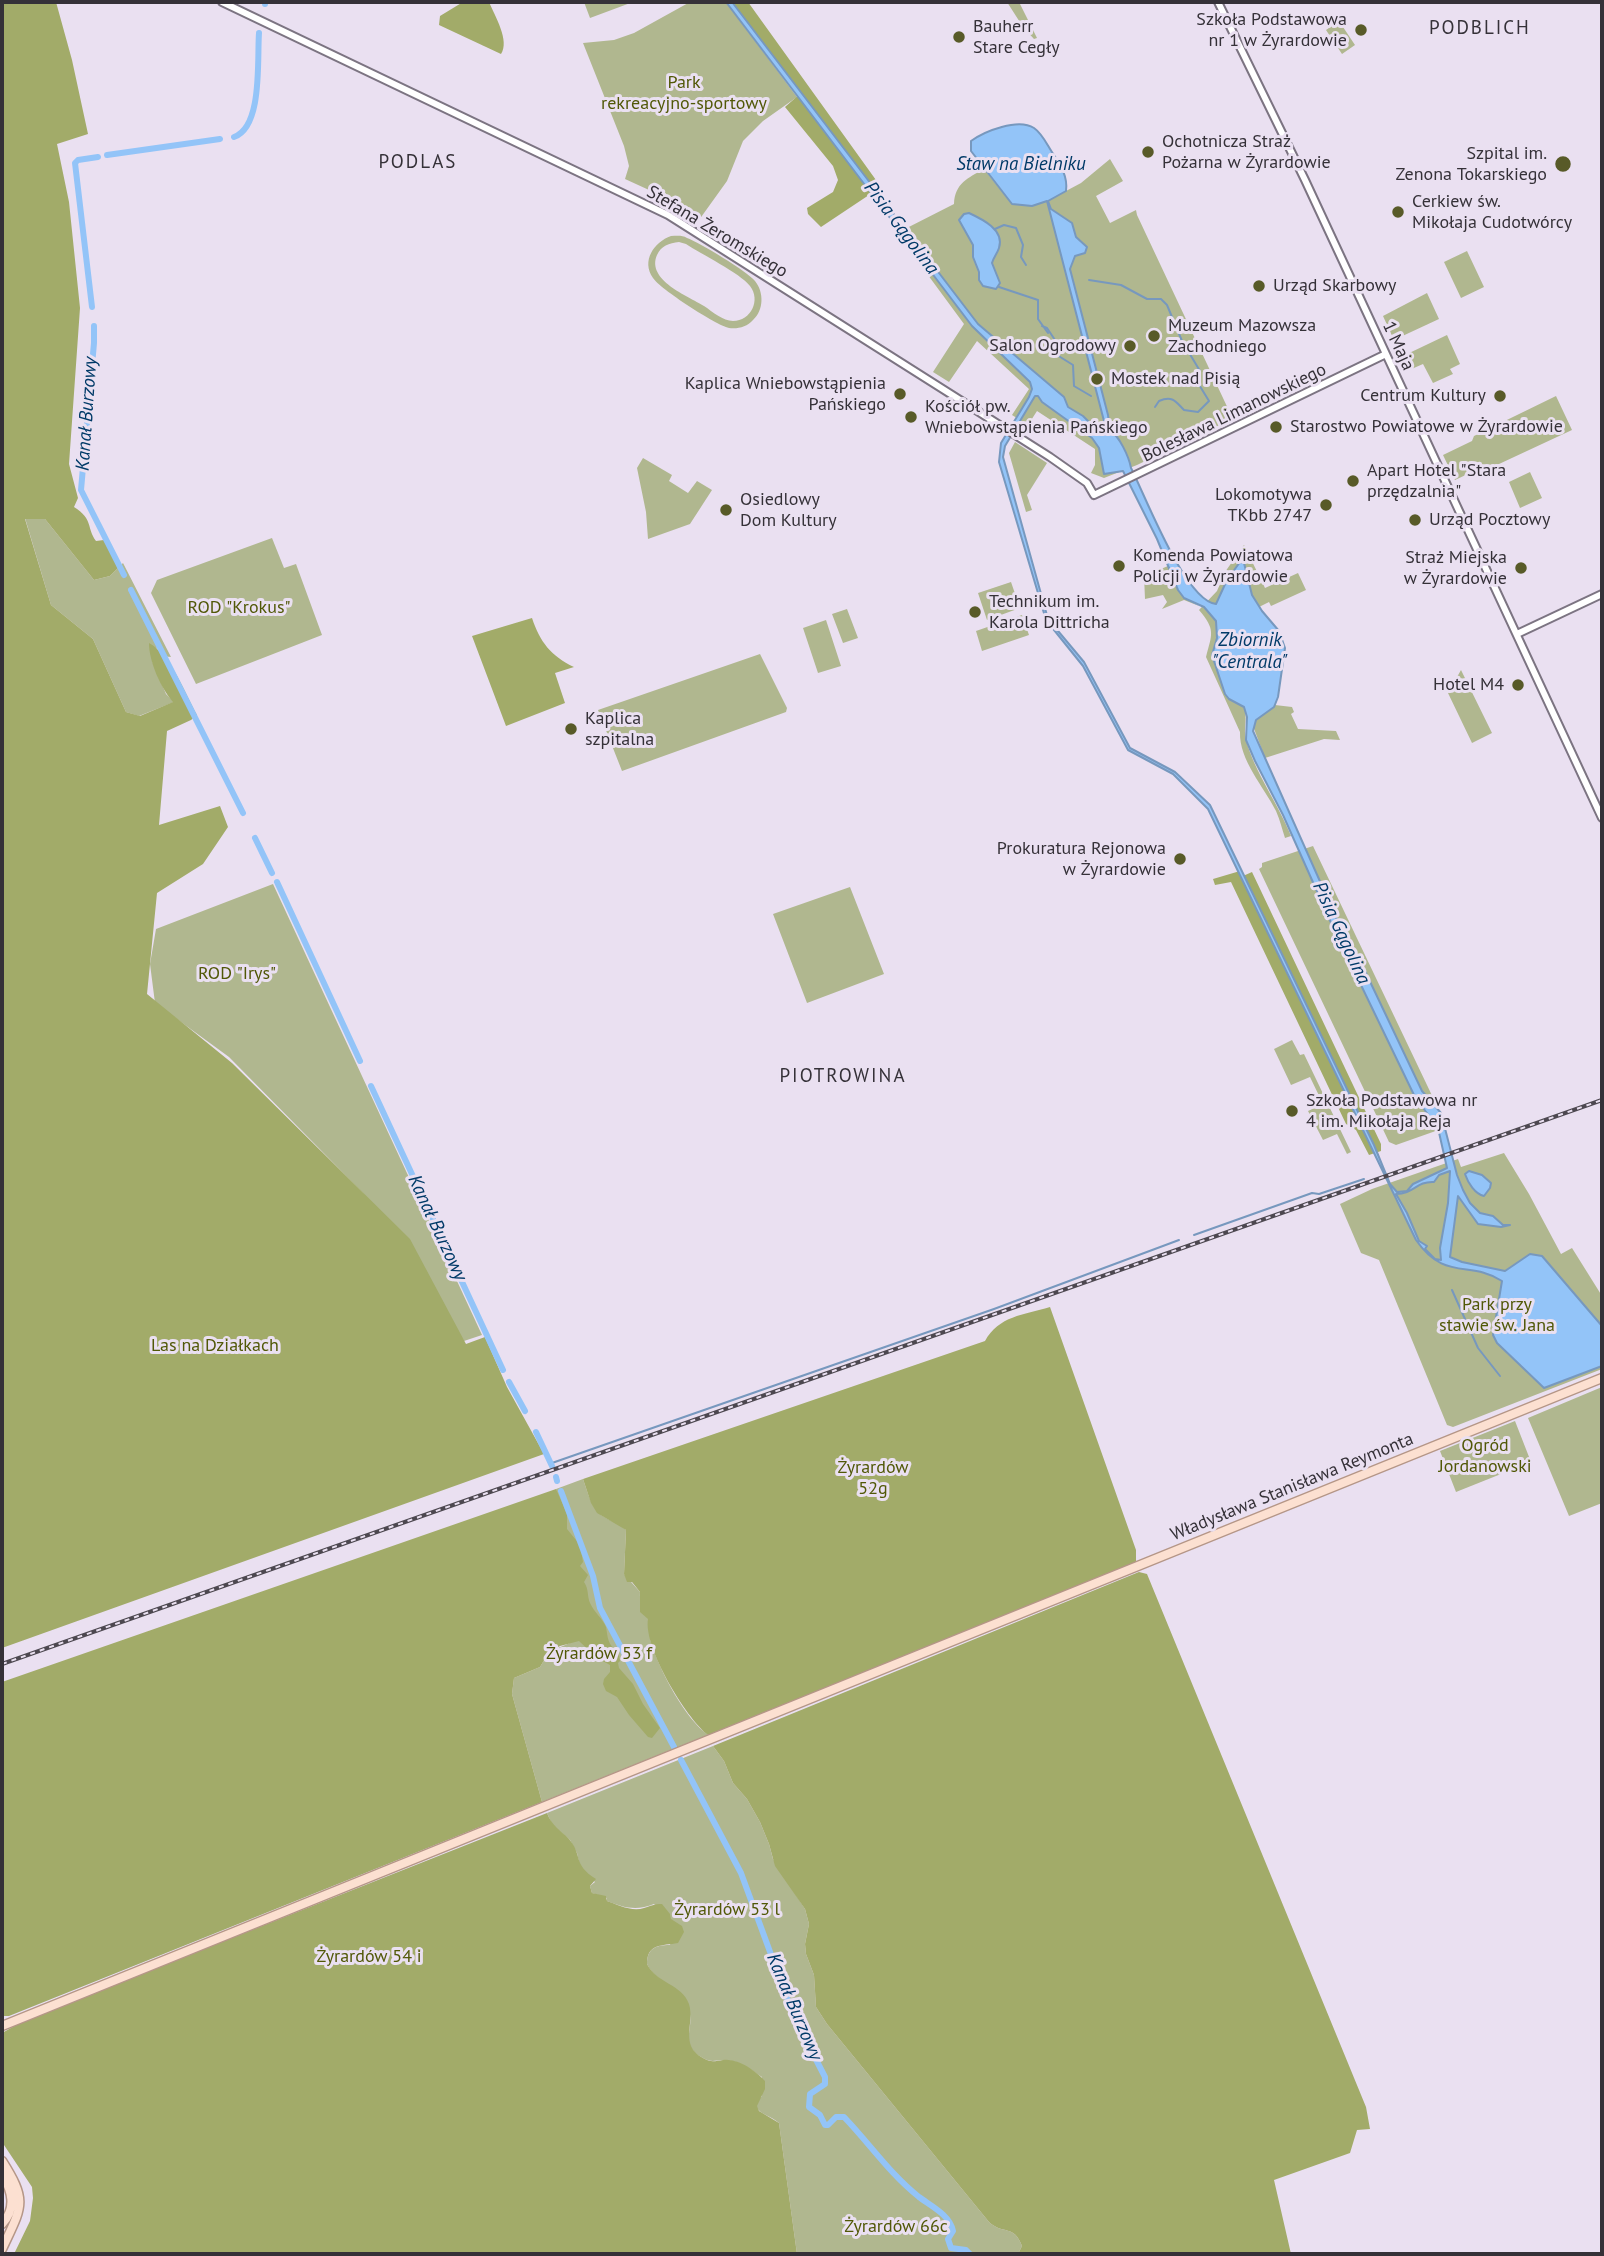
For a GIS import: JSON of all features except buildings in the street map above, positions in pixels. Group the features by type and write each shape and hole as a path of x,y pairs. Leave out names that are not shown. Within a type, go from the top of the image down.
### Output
{"main road":[{"name":"Władysława Stanisława Reymonta","path":"2,2026 1602,1378"},
{"path":"2,2161 17,2185 20,2200 18,2213 2,2249"},
{"path":"2,2174 12,2200 8,2217 2,2224"}],"street":[{"name":"Stefana Żeromskiego","path":"222,2 668,215 1018,437 1084,481 1094,495"},
{"name":"1 Maja","path":"1218,2 1386,354 1602,818"},
{"name":"Bolesława Limanowskiego","path":"1094,495 1386,354"},
{"path":"1517,634 1602,594"}],"green space":[{"name":"Las na Działkach","path":"2,2 56,2 88,134 57,144 69,202 80,308 69,464 78,498 74,507 87,520 96,541 104,540 118,568 110,576 94,580 45,519 25,519 51,605 93,639 126,712 140,716 173,702 156,674 149,643 171,665 197,715 167,731 159,825 220,806 228,827 203,864 157,893 147,994 232,1063 410,1239 466,1344 485,1337 507,1387 544,1454 2,1648"},
{"path":"463,2 489,2 503,36 501,54 439,25 440,16"},
{"path":"584,2 633,2 590,18"},
{"name":"Park rekreacyjno-sportowy","path":"690,2 726,2 797,97 763,121 743,141 727,181 699,220 660,195 625,179 629,166 624,146 583,43 614,40 634,33"},
{"path":"732,2 748,2 881,187 821,227 808,214 807,208 833,192 838,180 833,166 785,107 801,93"},
{"path":"1007,2 1019,2 1037,38 1034,39 1023,27"},
{"path":"1339,21 1355,45 1342,54 1326,30"},
{"path":"1110,159 1123,181 1096,196 1110,223 1136,210 1231,415 1230,420 1104,478 1091,473 1095,465 1095,449 1037,411 1028,425 1012,415 1029,389 977,341 949,382 933,372 964,324 897,233 954,204 960,186 984,169 1012,204 1066,191 1081,183"},
{"path":"671,236 685,237 734,264 751,277 758,285 761,296 757,316 745,326 729,328 701,314 658,283 648,265 651,253","holes":["679,242 750,286 755,297 752,309 745,318 733,321 722,318 670,286 657,272 657,255 663,247"]},
{"path":"1467,251 1484,287 1461,298 1444,262"},
{"path":"1427,293 1439,319 1393,338 1383,316"},
{"path":"1447,335 1460,364 1450,369 1453,374 1433,383 1423,364 1407,371 1403,363 1405,355"},
{"path":"1556,396 1572,430 1484,471 1485,466 1455,480 1443,455 1472,441 1474,436"},
{"path":"1015,442 1047,463 1027,495 1032,510 1026,512 1009,453"},
{"path":"643,458 672,475 669,481 688,493 697,481 712,490 690,524 648,539 646,512 637,468"},
{"path":"1530,472 1542,498 1520,508 1509,482"},
{"path":"25,518 45,519 94,580 110,576 123,563 171,657 162,656 157,647 152,661 166,694 174,702 139,716 126,712 93,639 51,605"},
{"name":"ROD \"Krokus\"","path":"272,538 284,568 296,564 322,635 196,684 151,593 157,580"},
{"path":"1244,545 1265,588 1298,573 1306,590 1271,606 1269,602 1259,607 1250,591 1241,562 1227,580 1216,604 1217,638 1212,655 1225,694 1244,707 1246,740 1291,836 1285,838 1276,811 1248,763 1240,732 1206,657 1211,632 1199,610 1217,591 1225,572"},
{"path":"1168,566 1184,598 1199,606 1184,600 1162,609 1167,602 1163,595 1145,599 1144,576"},
{"path":"1011,582 1020,608 987,620 978,593"},
{"path":"847,609 858,638 843,643 832,614"},
{"path":"1022,615 1029,635 982,651 976,631"},
{"path":"532,618 547,647 574,667 555,673 565,703 506,726 472,636"},
{"path":"826,620 841,666 818,673 803,628"},
{"path":"760,654 787,708 786,712 622,771 598,710"},
{"path":"1461,670 1492,733 1472,743 1448,693"},
{"path":"1275,705 1292,707 1294,712 1291,714 1298,729 1336,731 1340,740 1324,739 1265,758 1253,726 1256,720"},
{"path":"1313,846 1447,1127 1396,1145 1389,1142 1259,869 1262,863"},
{"path":"1240,871 1243,876 1252,872 1381,1144 1381,1151 1369,1155 1356,1130 1346,1124 1231,882 1215,885 1213,879"},
{"name":"ROD \"Irys\"","path":"273,884 482,1335 464,1341 363,1193 229,1057 155,1003 150,964 156,929"},
{"path":"850,887 884,974 807,1003 773,914"},
{"path":"1292,1040 1300,1055 1304,1054 1351,1152 1347,1154 1337,1134 1323,1140 1308,1111 1323,1104 1310,1077 1291,1085 1274,1049"},
{"name":"Park przy stawie św. Jana","path":"1504,1153 1561,1254 1572,1248 1602,1296 1602,1369 1453,1427 1447,1425 1379,1260 1361,1253 1340,1204 1372,1189 1458,1159 1461,1167"},
{"name":"Żyrardów 52g","path":"1050,1307 1136,1550 1136,1562 708,1735 678,1698 652,1647 648,1619 640,1612 640,1592 632,1582 627,1582 624,1574 626,1530 597,1513 583,1479 985,1341 997,1326 1005,1321"},
{"path":"1602,1387 1602,1503 1569,1516 1528,1418"},
{"name":"Ogród Jordanowski","path":"1515,1421 1531,1462 1456,1492 1440,1451"},
{"name":"Żyrardów 53 f","path":"583,1479 597,1511 626,1530 624,1574 640,1592 656,1657 682,1706 708,1735 542,1802 512,1694 514,1678 540,1667 549,1652 572,1642 556,1489"},
{"name":"Żyrardów 53 f","path":"556,1489 567,1514 567,1529 580,1545 583,1562 580,1566 588,1575 584,1582 590,1603 605,1624 610,1643 618,1651 619,1668 633,1684 660,1728 652,1738 648,1737 629,1715 617,1697 606,1691 603,1684 610,1672 610,1665 597,1658 579,1641 560,1646 549,1652 540,1667 514,1678 512,1694 542,1802 9,2016 2,2016 2,1682"},
{"path":"1139,1572 1147,1574 1366,2107 1370,2129 1357,2130 1350,2153 1274,2180 1291,2254 1018,2254 1022,2246 1019,2239 1012,2232 989,2222 816,2007 814,1975 806,1954 809,1924 805,1909 775,1866 760,1822 747,1799 733,1783 724,1761 713,1746"},
{"path":"713,1746 724,1761 733,1783 747,1799 760,1822 773,1859 805,1909 809,1924 806,1954 814,1975 816,2007 989,2222 1012,2232 1019,2239 1022,2246 1018,2254 797,2254 779,2123 761,2112 757,2106 762,2096 762,2077 734,2061 706,2060 695,2053 689,2042 690,2017 685,2001 651,1971 647,1964 648,1955 653,1949 670,1945 675,1924 654,1904 636,1908 625,1907 592,1893 590,1886 595,1882 580,1867 570,1840 553,1826 547,1813"},
{"name":"Żyrardów 54 i","path":"547,1813 554,1825 573,1845 584,1869 596,1879 590,1886 592,1893 606,1896 607,1901 630,1909 662,1904 671,1919 682,1926 684,1932 678,1943 653,1949 647,1964 656,1975 686,1997 690,2012 690,2040 696,2053 708,2061 729,2060 741,2063 765,2081 765,2089 757,2106 759,2111 779,2123 797,2254 14,2254 30,2221 33,2198 32,2187 2,2142 2,2033 27,2019"}],"water":[{"path":"726,2 732,2 978,324 1064,397 1068,407 1083,416 1099,432 1103,429 1104,421 1047,201 1032,206 1012,204 971,151 971,141 985,133 1011,125 1034,128 1045,141 1066,181 1066,191 1048,201 1051,209 1072,223 1076,237 1087,247 1085,253 1075,256 1070,269 1110,431 1123,447 1167,545 1192,585 1204,598 1216,604 1227,580 1240,562 1244,563 1252,595 1279,631 1285,648 1278,697 1274,707 1256,720 1253,731 1339,924 1365,971 1422,1091 1441,1113 1463,1190 1480,1213 1493,1216 1503,1225 1510,1225 1501,1227 1478,1224 1458,1196 1450,1257 1505,1271 1530,1254 1542,1256 1602,1326 1602,1366 1544,1388 1497,1343 1493,1335 1502,1281 1490,1275 1437,1261 1427,1253 1416,1240 1208,809 1173,774 1128,750 1083,666 1046,620 999,462 1001,443 1032,389 1030,382 972,326","holes":["1035,396 1092,438 1099,448 1104,474 1123,471 1157,539 1178,590 1184,598 1204,607 1216,621 1217,638 1212,655 1225,694 1244,707 1247,717 1246,740 1255,761 1415,1097 1438,1128 1447,1168 1413,1184 1407,1191 1397,1192 1390,1184 1374,1145 1210,805 1175,772 1130,748 1084,662 1048,619 1003,457 1005,446","1450,1171 1448,1203 1440,1248 1441,1260 1435,1259 1425,1249 1427,1246 1419,1241 1396,1194 1407,1192 1423,1183 1434,1182 1439,1175"]},
{"path":"969,213 991,226 999,236 999,248 992,263 1000,283 996,289 983,286 979,280 973,245 959,220"},
{"path":"1469,1171 1482,1175 1491,1183 1484,1196 1470,1184 1465,1174"}],"waterway":[{"name":"Kanał Burzowy","path":"234,137 243,131 254,107 259,33"},
{"name":"Kanał Burzowy","path":"107,155 220,139"},
{"name":"Kanał Burzowy","path":"92,307 75,163 78,160 98,157"},
{"path":"995,229 1004,225 1016,228 1023,245 1021,257 1026,265"},
{"path":"1089,280 1121,285 1147,299 1161,299 1167,305 1182,341 1200,371 1198,383 1209,401 1198,412 1184,410 1171,399 1159,401 1155,407"},
{"path":"999,287 1038,300 1038,319 1048,333"},
{"name":"Kanał Burzowy","path":"94,326 81,490 124,575"},
{"path":"1042,326 1047,328 1057,343 1057,355 1073,365 1074,386 1091,396"},
{"name":"Kanał Burzowy","path":"131,590 243,813"},
{"name":"Kanał Burzowy","path":"255,838 272,873"},
{"name":"Kanał Burzowy","path":"277,882 360,1061"},
{"name":"Kanał Burzowy","path":"371,1086 503,1370"},
{"path":"1194,1235 1312,1193 1319,1194 1364,1179"},
{"path":"552,1463 994,1309 1179,1240"},
{"path":"1452,1290 1478,1348 1500,1376"},
{"name":"Kanał Burzowy","path":"509,1382 525,1411"},
{"name":"Kanał Burzowy","path":"536,1432 552,1466"},
{"name":"Kanał Burzowy","path":"556,1477 557,1481"},
{"name":"Kanał Burzowy","path":"561,1491 593,1576 600,1608 674,1747"},
{"name":"Kanał Burzowy","path":"681,1760 741,1873 794,2017 825,2077 825,2084 810,2094 809,2107 820,2115 825,2125 836,2117 844,2117 898,2178 948,2220 953,2231 948,2239 951,2248 966,2250 970,2254"}],"railway":[{"path":"2,1664 1602,1100"}],"place":[{"name":"Szkoła Podstawowa nr 1 w Żyrardowie","path":"1361,30"},
{"name":"Bauherr Stare Cegły","path":"959,37"},
{"name":"Ochotnicza Straż Pożarna w Żyrardowie","path":"1148,152"},
{"name":"Szpital im. Zenona Tokarskiego","path":"1563,164"},
{"name":"Cerkiew św. Mikołaja Cudotwórcy","path":"1398,212"},
{"name":"Urząd Skarbowy","path":"1259,286"},
{"name":"Muzeum Mazowsza Zachodniego","path":"1154,336"},
{"name":"Salon Ogrodowy","path":"1130,346"},
{"name":"Mostek nad Pisią","path":"1097,379"},
{"name":"Kaplica Wniebowstąpienia Pańskiego","path":"900,394"},
{"name":"Centrum Kultury","path":"1500,396"},
{"name":"Kościół pw. Wniebowstąpienia Pańskiego","path":"911,417"},
{"name":"Starostwo Powiatowe w Żyrardowie","path":"1276,427"},
{"name":"Apart Hotel \"Stara przędzalnia\"","path":"1353,481"},
{"name":"Lokomotywa TKbb 2747","path":"1326,505"},
{"name":"Osiedlowy Dom Kultury","path":"726,510"},
{"name":"Urząd Pocztowy","path":"1415,520"},
{"name":"Komenda Powiatowa Policji w Żyrardowie","path":"1119,566"},
{"name":"Straż Miejska w Żyrardowie","path":"1521,568"},
{"name":"Technikum im. Karola Dittricha","path":"975,612"},
{"name":"Hotel M4","path":"1518,685"},
{"name":"Kaplica szpitalna","path":"571,729"},
{"name":"Prokuratura Rejonowa w Żyrardowie","path":"1180,859"},
{"name":"Szkoła Podstawowa nr 4 im. Mikołaja Reja","path":"1292,1111"}],"district":[{"name":"PODBLICH","path":"1480,29"},
{"name":"PODLAS","path":"418,163"},
{"name":"PIOTROWINA","path":"843,1077"}],"water label":[{"name":"Staw na Bielniku","path":"1021,165"},
{"name":"Pisia Gągolina","path":"901,228"},
{"name":"Zbiornik \"Centrala\"","path":"1250,652"},
{"name":"Pisia Gągolina","path":"1341,933"}],"park label":[{"name":"Żyrardów 53 l","path":"727,1910"},
{"name":"Żyrardów 66c","path":"896,2227"}]}
